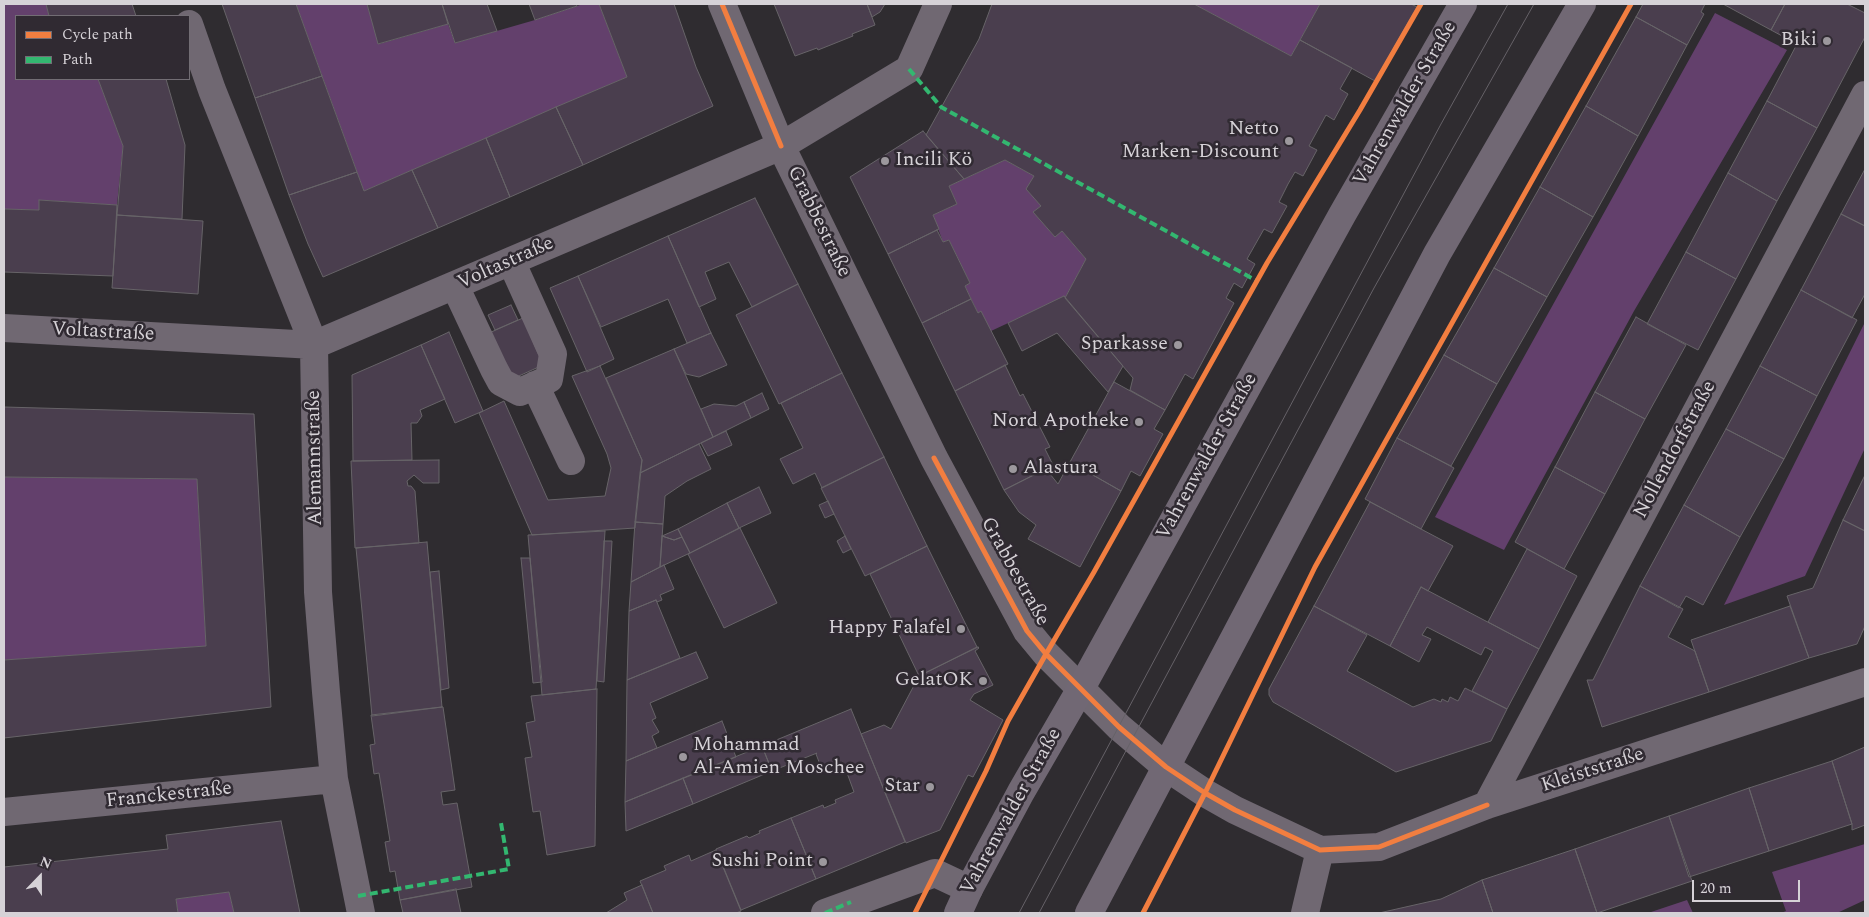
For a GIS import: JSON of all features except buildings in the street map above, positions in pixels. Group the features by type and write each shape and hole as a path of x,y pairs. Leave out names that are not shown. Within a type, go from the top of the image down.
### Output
{"main road":[{"name":"Vahrenwalder Straße","path":"958,913 1021,792 1080,690 1342,215 1463,4"},
{"path":"1089,913 1437,254 1582,4"}],"street":[{"name":"Grabbestraße","path":"722,4 781,146 934,458 1027,631 1080,690 1119,728 1166,767 1235,810 1320,850"},
{"name":"Voltastraße","path":"4,328 314,345 781,146 909,69 938,4"},
{"name":"Alemannstraße","path":"190,27 212,90 314,345 318,592 334,779 361,913"},
{"name":"Nollendorfstraße","path":"1487,805 1865,95"},
{"path":"456,286 501,382 520,392 549,379 553,354 511,261"},
{"path":"535,385 571,461"},
{"name":"Kleiststraße","path":"1320,850 1379,847 1487,805 1865,682"},
{"name":"Franckestraße","path":"4,812 334,779"},
{"path":"1306,909 1320,850"},
{"path":"825,913 934,873 969,889"}],"shaded area":[{"path":"4,4 46,4 49,15 15,15 15,80 98,80 123,146 117,205 40,200 39,210 4,209"},
{"path":"296,4 367,4 379,44 448,24 455,43 583,4 599,4 627,77 364,191"},
{"path":"1194,4 1320,4 1291,56"},
{"path":"1715,13 1787,50 1634,311 1504,550 1435,517"},
{"path":"1005,160 1034,176 1027,189 1041,206 1034,212 1054,236 1062,231 1086,259 1065,298 991,331 978,313 965,286 970,283 949,240 943,242 933,215 957,204 949,186"},
{"path":"1865,322 1865,448 1805,576 1724,605"},
{"path":"4,477 197,479 206,646 4,660"},
{"path":"1865,844 1865,900 1837,913 1781,913 1786,911 1772,872"},
{"path":"229,892 234,913 178,913 176,899"},
{"path":"1687,900 1693,913 1648,913"}],"tram line":[{"path":"1019,913 1441,124 1508,4"},
{"path":"1039,913 1374,288 1534,4"}],"marked path":[{"path":"909,69 941,107 1257,281"},
{"path":"358,896 509,869 501,823"},
{"path":"825,913 851,902"}],"cycle path":[{"path":"722,4 781,146"},
{"path":"915,913 986,771 1008,721 1094,572 1267,263 1360,110 1421,4"},
{"path":"1143,913 1205,793 1315,567 1631,4"},
{"path":"934,458 1027,631 1046,654 1119,727 1166,767 1205,793 1235,810 1320,850 1379,847 1487,805"}],"place":[{"name":"Biki","path":"1827,41"},
{"name":"Netto Marken-Discount","path":"1289,141"},
{"name":"Incili Kö","path":"885,161"},
{"name":"Sparkasse","path":"1178,345"},
{"name":"Nord Apotheke","path":"1139,422"},
{"name":"Alastura","path":"1013,469"},
{"name":"Happy Falafel","path":"961,629"},
{"name":"GelatOK","path":"983,681"},
{"name":"Mohammad Al-Amien Moschee","path":"683,757"},
{"name":"Star","path":"930,787"},
{"name":"Sushi Point","path":"823,862"}]}
